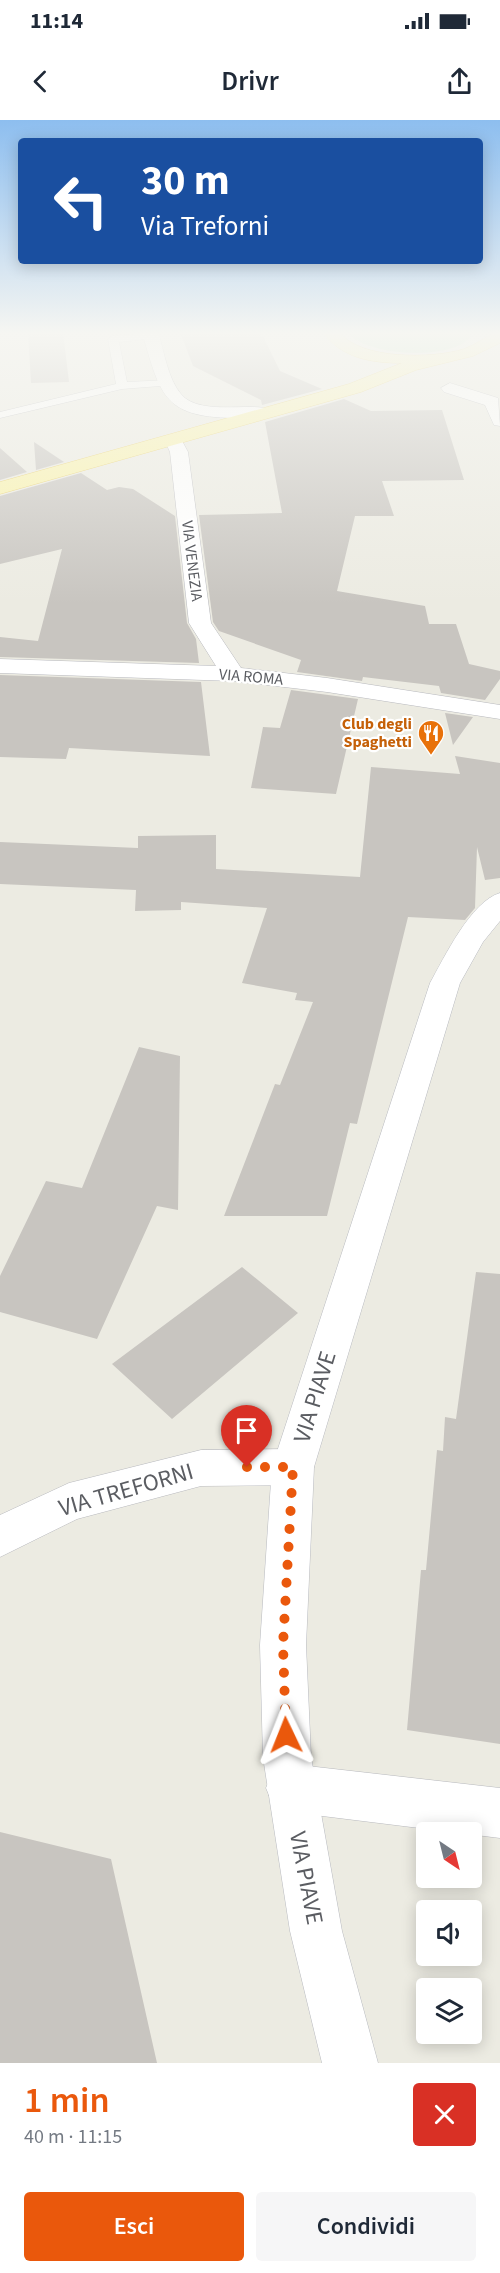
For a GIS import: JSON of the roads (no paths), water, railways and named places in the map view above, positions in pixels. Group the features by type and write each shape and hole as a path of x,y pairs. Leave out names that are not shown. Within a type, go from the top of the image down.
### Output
{"main road":[{"path":"0,488 231,423"}],"street":[{"name":"VIA VENEZIA","path":"173,439 178,452 200,623 233,674"},
{"name":"VIA ROMA","path":"0,666 233,674 327,685 500,712"},
{"name":"VIA PIAVE","path":"350,2063 316,1931 290,1788 283,1645 293,1467 445,983 470,938 500,902"},
{"name":"VIA TREFORNI","path":"0,1537 69,1502 201,1468 293,1467"},
{"path":"290,1788 500,1813"}],"place":[{"name":"Club degli Spaghetti","path":"431,756"}]}
